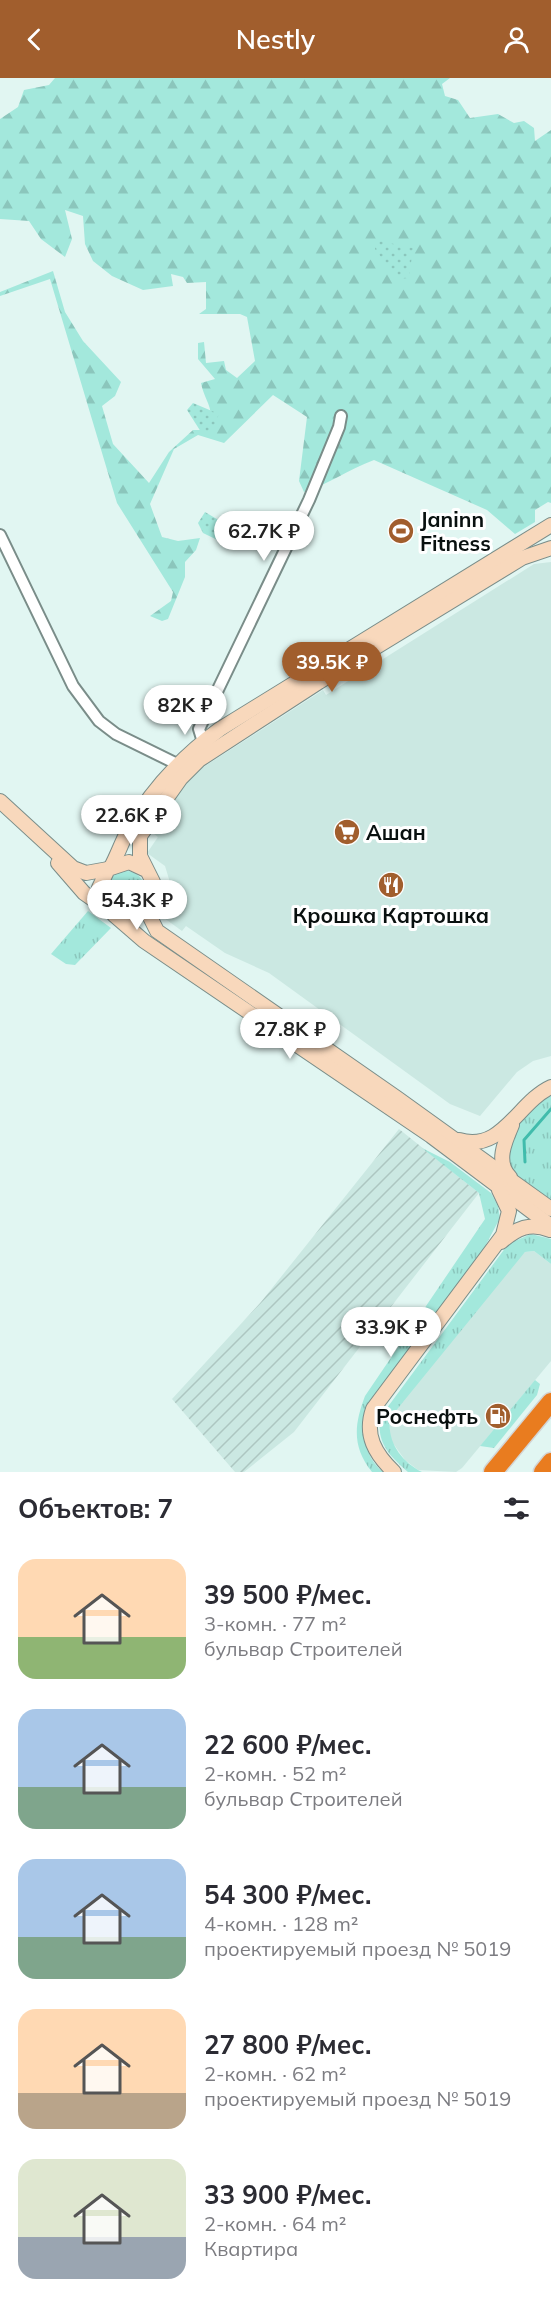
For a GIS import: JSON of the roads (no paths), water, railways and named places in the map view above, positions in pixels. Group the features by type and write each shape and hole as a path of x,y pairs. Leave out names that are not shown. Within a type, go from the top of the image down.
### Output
{"highway":[{"path":"493,1472 551,1402"},
{"path":"543,1472 551,1462"}],"street":[{"path":"207,747 199,729 309,500 339,427 340,416"},
{"path":"551,525 444,589 207,747 146,825 139,842 140,856 153,882 150,916 157,931 551,1209"},
{"path":"0,535 32,596 72,686 99,721 116,734 177,764"},
{"path":"151,903 145,910 129,917 109,911 99,888 131,826 177,764 319,682 522,558 551,548"},
{"path":"0,801 73,868 87,873 129,862 146,870"},
{"path":"23,823 84,893 144,941 431,1136 551,1228"},
{"path":"452,1137 482,1142 501,1132 533,1098 551,1087"},
{"path":"513,1121 502,1149 502,1161 506,1173 518,1185"},
{"path":"394,1472 375,1450 370,1438 368,1427 373,1409 503,1235 509,1211 501,1192 489,1180"},
{"path":"492,1250 518,1229 540,1226 551,1228"},
{"path":"486,1472 510,1452"}],"waterway":[{"path":"525,1162 524,1140 551,1109"}],"place":[{"name":"Janinn Fitness","path":"401,531"},
{"name":"Ашан","path":"347,832"},
{"name":"Крошка Картошка","path":"391,885"},
{"name":"Роснефть","path":"498,1416"}]}
